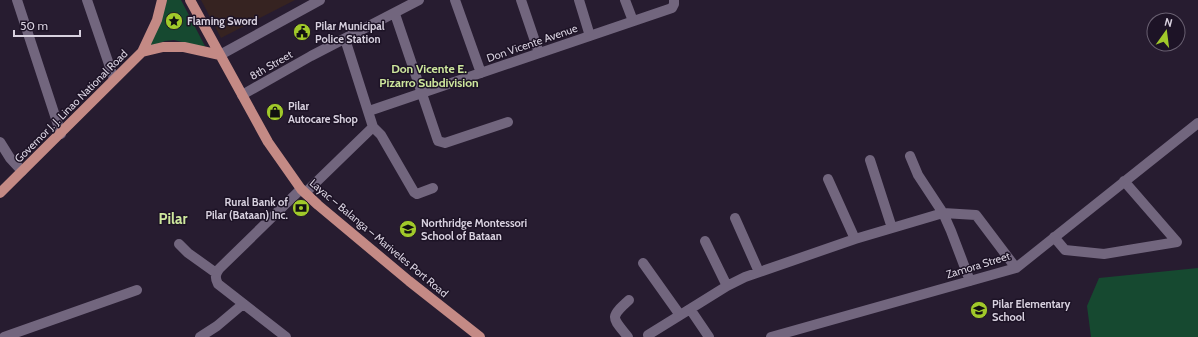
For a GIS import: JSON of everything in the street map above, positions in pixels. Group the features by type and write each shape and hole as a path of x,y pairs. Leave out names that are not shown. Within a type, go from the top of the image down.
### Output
{"main road":[{"name":"Governor J. J. Linao National Road","path":"0,193 142,52 157,20 162,0"},
{"name":"Layac – Balanga – Mariveles Port Road","path":"190,0 270,145 303,191 409,281 480,337"},
{"name":"Governor J. J. Linao National Road","path":"142,52 163,47 184,47 220,55"}],"street":[{"path":"16,0 61,134"},
{"path":"87,0 114,79"},
{"path":"220,55 320,0"},
{"name":"8th Street","path":"242,95 310,56 345,40 395,14 418,0"},
{"path":"455,0 481,73"},
{"path":"521,0 540,53"},
{"path":"579,0 590,36"},
{"path":"625,0 633,21"},
{"name":"Don Vicente Avenue","path":"369,112 672,8 674,0"},
{"path":"395,14 438,141 445,143 508,122"},
{"path":"345,40 373,127 381,135 414,192 417,194 433,188"},
{"name":"Zamora Street","path":"771,337 1016,268 1198,122"},
{"path":"286,337 218,284 215,279 216,273 373,127"},
{"path":"0,142 10,158 22,171"},
{"path":"910,156 918,175 943,213 970,281"},
{"path":"870,160 892,228"},
{"path":"828,179 855,239"},
{"path":"1054,237 1065,250 1104,254 1177,242 1124,181"},
{"path":"648,335 727,286 759,272 855,239 943,213 976,215 1016,268"},
{"path":"735,218 759,272"},
{"path":"705,241 727,286"},
{"path":"179,244 188,253 216,273"},
{"path":"643,263 680,315"},
{"path":"4,337 137,290"},
{"path":"628,337 615,320 614,316 617,311 629,300"},
{"path":"200,337 217,326 243,304"},
{"path":"690,309 708,337"}],"shaded area":[{"path":"201,0 295,0 221,38"}],"green space":[{"path":"167,0 181,0 206,48 174,40 165,41 149,47"},
{"path":"1198,268 1198,337 1091,337 1087,306 1099,278"}],"place":[{"name":"Flaming Sword","path":"174,21"},
{"name":"Pilar Municipal Police Station","path":"302,32"},
{"name":"Pilar Autocare Shop","path":"275,112"},
{"name":"Rural Bank of Pilar (Bataan) Inc.","path":"301,208"},
{"name":"Northridge Montessori School of Bataan","path":"408,229"},
{"name":"Pilar Elementary School","path":"979,310"}],"district":[{"name":"Don Vicente E. Pizarro Subdivision","path":"429,75"},
{"name":"Pilar","path":"173,219"}]}
